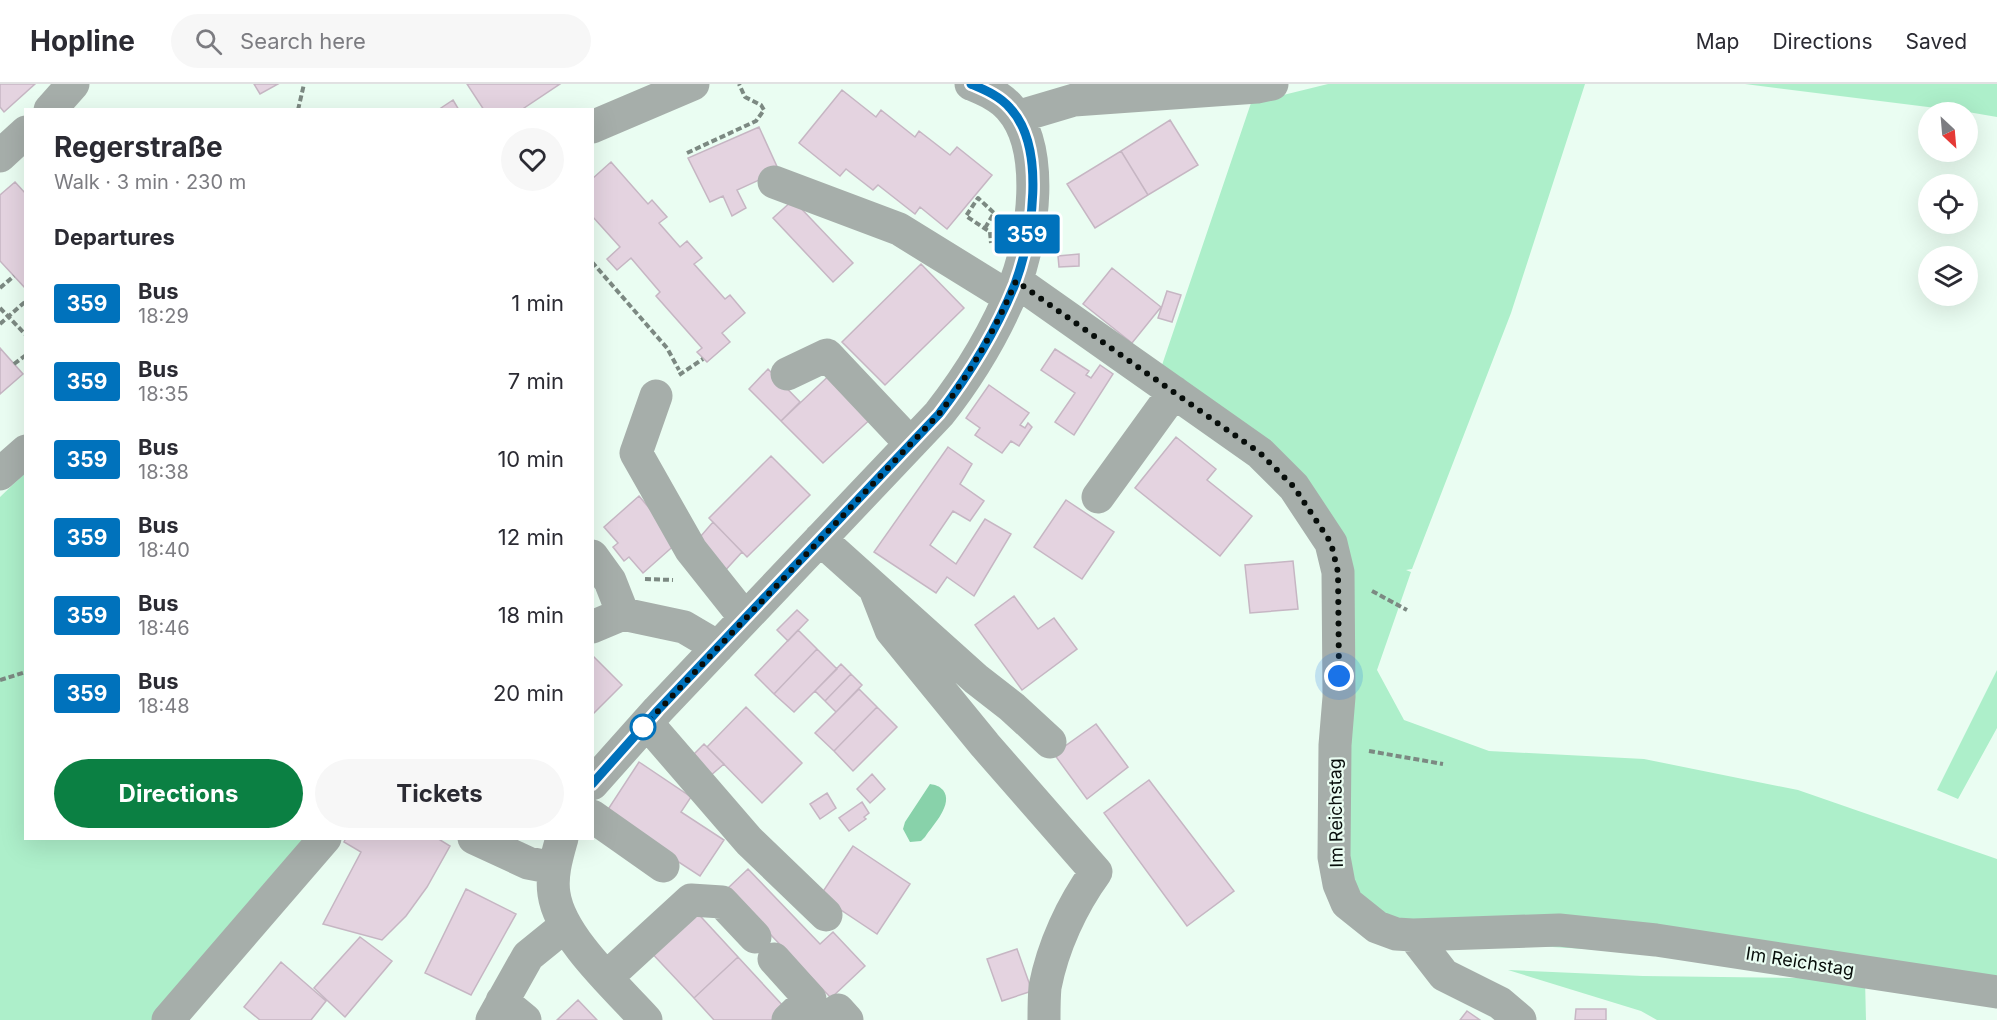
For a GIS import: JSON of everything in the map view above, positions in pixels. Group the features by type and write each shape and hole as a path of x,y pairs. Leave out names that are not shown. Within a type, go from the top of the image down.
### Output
{"street":[{"path":"52,108 73,84"},
{"path":"594,127 693,84"},
{"path":"1017,117 1074,100 1272,84"},
{"path":"594,782 745,618 939,414 961,384 1012,289 1027,237 1032,197 1032,163 1027,138 1017,117 1003,100 984,86"},
{"path":"0,156 24,134"},
{"name":"Im Reichstag","path":"774,182 899,229 980,278 1012,289 1174,392 1260,453 1294,487 1331,543 1338,572 1339,697 1335,745 1334,857 1347,903 1377,927 1396,934 1413,935 1559,930 1656,940 1997,992"},
{"path":"787,374 828,355 910,443"},
{"path":"1098,497 1174,392"},
{"path":"657,396 636,453 692,550 745,618"},
{"path":"0,474 24,453"},
{"path":"820,539 1050,742"},
{"path":"594,559 610,581 623,614"},
{"path":"875,589 891,630 985,745 1096,872 1079,895 1056,947 1045,988 1044,1020"},
{"path":"594,626 623,614 684,627 718,647"},
{"path":"648,723 749,841 826,915"},
{"path":"594,817 663,866"},
{"path":"168,1020 322,840"},
{"path":"478,840 528,863 558,853 554,893 565,926 646,1020"},
{"path":"608,977 691,900 722,902 810,999 788,1020"},
{"path":"506,1014 528,956 565,926"},
{"path":"1413,935 1444,975 1500,1003 1520,1020"},
{"path":"827,1020 838,1010 847,1020"}],"path":[{"path":"298,108 304,84"},
{"path":"687,153 756,121 764,110 761,105 745,97 739,84"},
{"path":"722,138 724,143"},
{"path":"980,278 991,245 990,232 966,216 978,198 994,213 985,228"},
{"path":"594,264 667,348 681,373 703,359"},
{"path":"0,288 14,276"},
{"path":"0,324 24,303"},
{"path":"0,307 24,333"},
{"path":"14,364 24,356"},
{"path":"0,680 24,673"},
{"path":"1335,745 1443,764"}],"shaded area":[{"path":"1328,84 1585,84 1511,313 1412,569 1406,570 1411,572 1377,670 1404,720 1489,751 1644,759 1798,790 1997,859 1997,978 1895,968 1454,941 1335,914 1348,568 1162,365 1251,103"},
{"path":"1745,84 1997,84 1997,117 1978,114 1978,102 1918,102 1918,106"},
{"path":"24,474 24,840 312,840 163,1020 0,1020 0,497"},
{"path":"1997,670 1997,728 1958,799 1937,790"},
{"path":"930,784 943,790 946,796 944,808 921,841 910,842 903,829 905,822"},
{"path":"1508,970 1643,976 1865,979 1866,1020 1657,1020 1641,1011"}],"building":[{"path":"0,84 35,84 4,112 0,107"},
{"path":"254,84 278,84 260,94"},
{"path":"467,84 560,84 524,108 483,108"},
{"path":"842,90 876,117 881,110 915,137 919,131 950,155 957,147 992,175 947,229 920,207 915,214 878,185 873,190 846,169 840,176 799,143"},
{"path":"453,100 458,108 441,108"},
{"path":"1170,120 1198,165 1148,195 1121,151"},
{"path":"759,127 779,171 737,190 746,208 732,216 723,196 710,202 688,158"},
{"path":"1121,151 1148,195 1095,228 1067,184"},
{"path":"611,162 648,204 652,200 667,217 659,223 680,247 687,241 702,258 694,264 725,299 730,295 745,313 722,333 730,342 707,362 697,352 702,348 656,296 660,292 631,258 617,270 607,259 620,247 594,218 594,177"},
{"path":"15,182 24,192 24,287 0,261 0,195"},
{"path":"793,200 853,263 833,282 773,218"},
{"path":"1079,254 1079,266 1059,267 1058,256"},
{"path":"921,264 964,308 885,385 842,342"},
{"path":"1112,268 1161,307 1132,343 1083,304"},
{"path":"1167,291 1181,295 1172,322 1158,318"},
{"path":"0,348 23,374 0,394"},
{"path":"1055,349 1089,371 1086,375 1091,378 1100,365 1113,374 1074,435 1055,422 1075,393 1041,370"},
{"path":"768,369 800,402 781,421 749,389"},
{"path":"836,369 877,413 823,463 781,421"},
{"path":"989,385 1029,413 1020,425 1025,428 1028,423 1032,427 1019,446 1011,441 1002,453 975,435 980,428 966,418"},
{"path":"1176,437 1216,469 1207,480 1252,516 1220,556 1135,488"},
{"path":"948,447 972,464 960,484 984,501 970,521 953,511 930,545 956,564 985,519 1011,534 974,596 947,577 936,593 874,552"},
{"path":"771,456 810,495 747,557 709,518"},
{"path":"639,496 678,542 643,573 629,557 624,561 613,547 618,543 604,527"},
{"path":"1066,500 1114,532 1082,579 1034,547"},
{"path":"713,522 742,552 721,575 694,544"},
{"path":"1293,561 1298,609 1250,613 1245,565"},
{"path":"1014,596 1038,629 1054,618 1077,649 1022,690 975,625"},
{"path":"797,610 808,620 788,641 777,630"},
{"path":"798,630 817,649 774,694 755,675"},
{"path":"817,649 837,669 794,712 774,694"},
{"path":"594,657 622,685 594,713"},
{"path":"841,664 851,674 825,701 815,691"},
{"path":"851,674 862,685 836,712 825,701"},
{"path":"859,689 877,707 834,751 815,733"},
{"path":"746,707 802,763 762,803 707,747"},
{"path":"877,707 897,727 853,771 834,751"},
{"path":"1096,724 1128,767 1087,799 1054,754"},
{"path":"704,744 724,764 710,776 692,756"},
{"path":"639,762 691,797 681,812 724,840 700,876 605,814"},
{"path":"872,774 885,789 870,803 857,789"},
{"path":"1149,780 1234,891 1187,926 1104,813"},
{"path":"827,793 836,808 820,819 810,804"},
{"path":"862,802 869,813 864,817 866,819 849,831 839,818"},
{"path":"345,840 440,840 450,846 427,887 406,916 382,940 323,924 361,852 344,842"},
{"path":"853,846 910,884 877,934 820,896"},
{"path":"748,869 820,944 833,932 865,966 831,998 727,889"},
{"path":"466,889 516,914 471,995 425,973"},
{"path":"691,906 738,957 694,998 647,948"},
{"path":"360,937 392,961 345,1017 314,988"},
{"path":"1017,949 1032,991 1002,1001 987,959"},
{"path":"738,957 785,1008 772,1020 714,1020 694,998"},
{"path":"281,962 326,1001 311,1020 260,1020 244,1007"},
{"path":"578,1000 597,1020 557,1020"},
{"path":"1576,1009 1606,1009 1606,1020 1575,1020"},
{"path":"1467,1011 1480,1020 1460,1020"}],"bus line":[{"name":"359","path":"594,782 658,710 939,414 961,384 983,347 1016,281 1027,237 1032,197 1032,163 1027,138 1017,117 1003,100 971,84"}],"route":[{"path":"643,727 939,414 961,384 983,347 1016,281 1260,453 1294,487 1331,543 1338,572 1339,676"}]}
